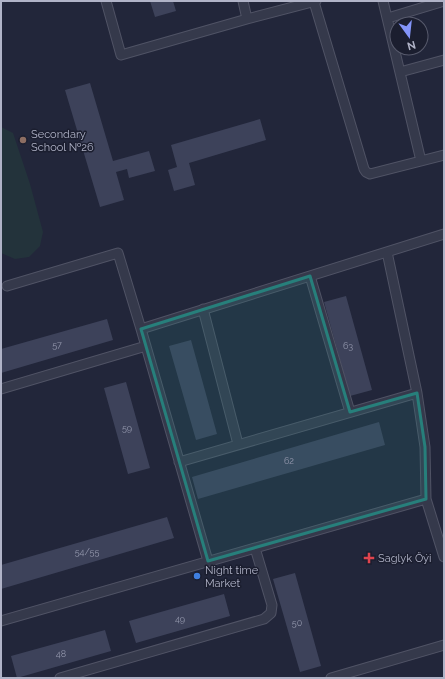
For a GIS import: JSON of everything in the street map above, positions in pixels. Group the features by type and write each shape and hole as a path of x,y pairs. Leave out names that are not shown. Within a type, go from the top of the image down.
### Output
{"street":[{"path":"106,1 120,55 315,1 366,172 370,174 444,155"},
{"path":"243,1 248,19"},
{"path":"382,1 388,18 421,161"},
{"path":"388,18 444,1"},
{"path":"400,72 444,60"},
{"path":"141,329 444,234"},
{"path":"387,252 417,393 425,447 426,499 444,557"},
{"path":"7,286 118,253 208,561"},
{"path":"310,276 350,412"},
{"path":"203,309 238,444"},
{"path":"1,388 146,346"},
{"path":"179,462 417,393"},
{"path":"1,621 426,499"},
{"path":"60,678 264,619 271,613 272,604 255,548"},
{"path":"331,678 343,676 444,645"}],"highlighted area":[{"path":"310,276 350,412 417,393 425,447 426,499 208,561 141,329"}],"shaded area":[{"path":"1,127 13,133 30,184 43,232 40,246 29,257 15,259 1,253"}],"building":[{"path":"150,1 173,1 176,11 155,17"},
{"path":"90,83 113,161 149,151 155,171 129,178 127,169 116,172 124,200 100,207 65,90"},
{"path":"260,119 266,140 189,163 195,185 174,191 168,170 177,167 171,145"},
{"path":"346,296 372,390 350,396 324,302"},
{"path":"107,319 113,340 1,373 1,349"},
{"path":"191,340 217,434 196,440 169,346"},
{"path":"126,382 150,468 128,474 104,388"},
{"path":"379,422 385,445 198,499 192,477"},
{"path":"167,517 174,538 1,589 1,565"},
{"path":"295,573 321,666 300,672 273,579"},
{"path":"224,594 230,616 136,643 129,621"},
{"path":"105,630 111,651 17,678 11,656"}],"place":[{"name":"Secondary School №26","path":"23,140"},
{"name":"Saglyk Öýi","path":"369,558"},
{"name":"Night time Market","path":"197,576"}]}
